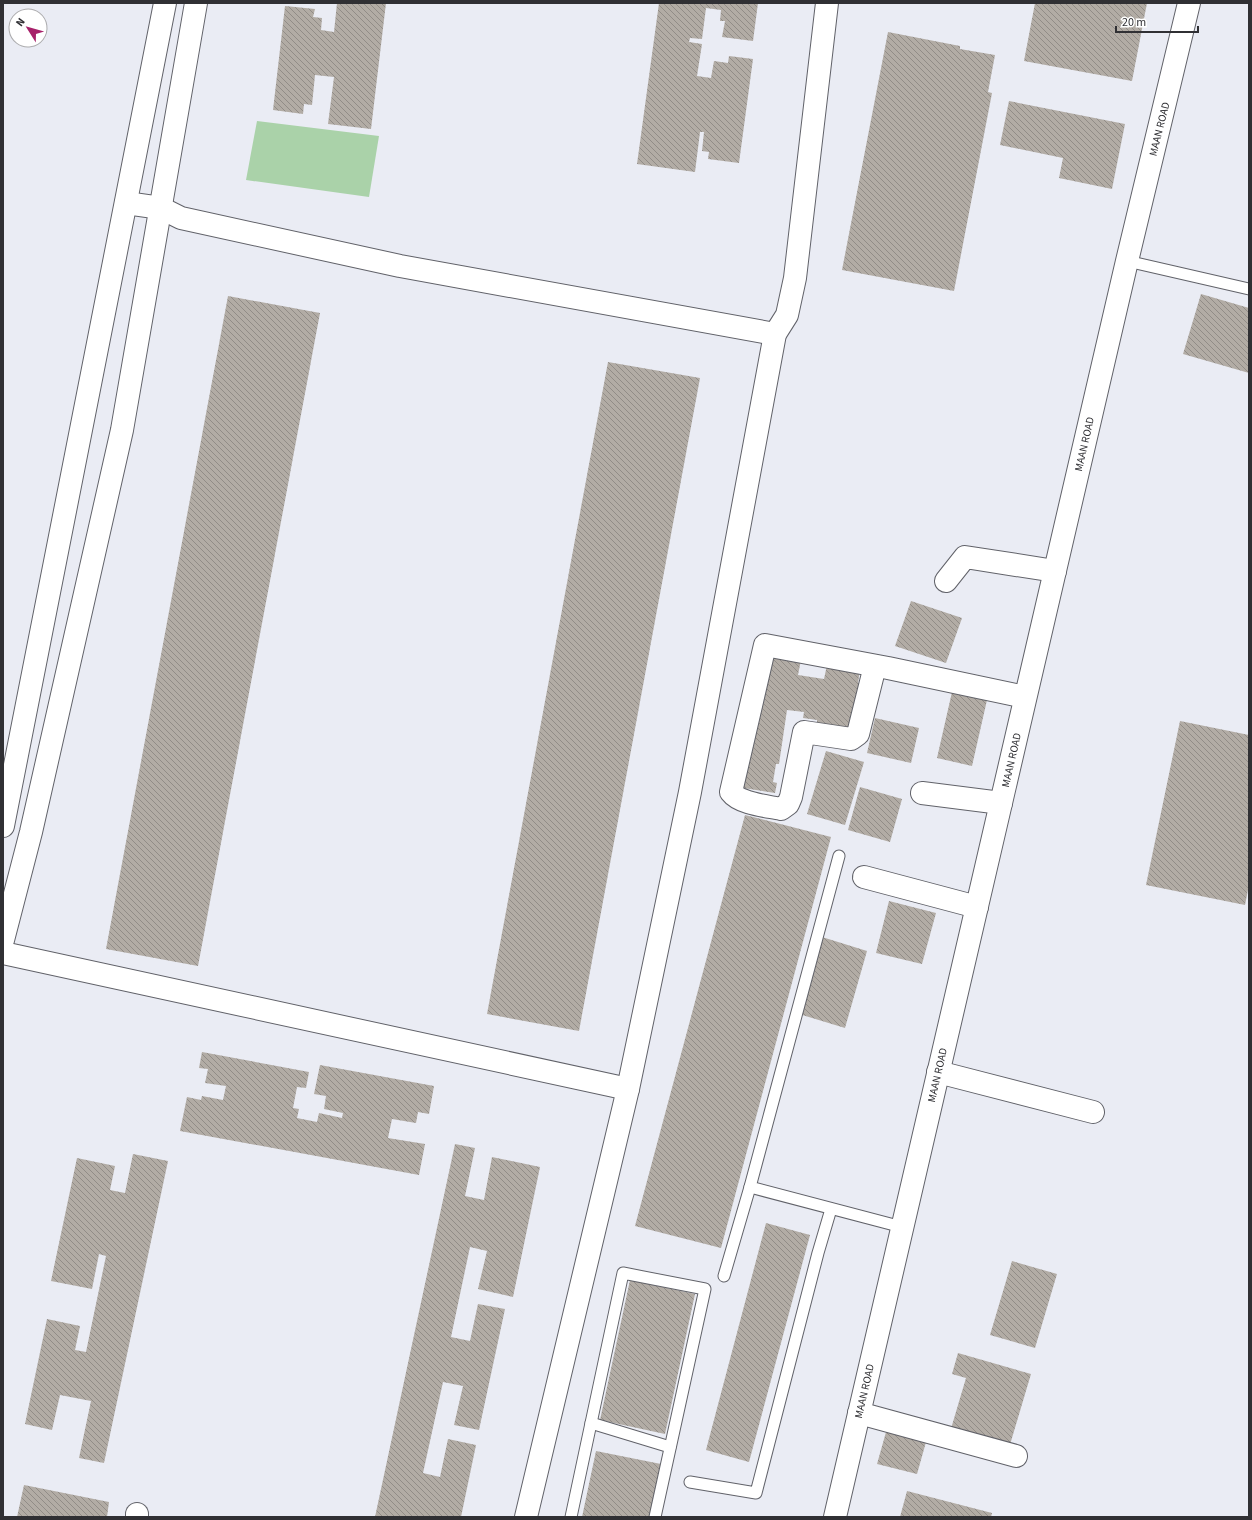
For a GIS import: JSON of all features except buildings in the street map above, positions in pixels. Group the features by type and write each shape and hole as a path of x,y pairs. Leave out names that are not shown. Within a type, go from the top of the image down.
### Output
{"street":[{"path":"3,826 165,3"},
{"path":"3,940 32,832 122,430 196,3"},
{"path":"526,1517 628,1088 690,792 775,334 787,315 795,278 827,3"},
{"name":"MAAN ROAD","path":"835,1517 1025,697 1189,3"},
{"path":"126,203 161,208 181,218 400,266 775,334"},
{"path":"946,581 965,557 1055,571"},
{"path":"874,666 858,734 851,739 804,732 791,797 788,804 781,809 742,800 734,796 731,792 765,645 874,666 1025,697"},
{"path":"922,793 1001,803"},
{"path":"864,877 976,907"},
{"path":"3,953 628,1088"},
{"path":"938,1072 1093,1112"},
{"path":"859,1413 1016,1456"}],"lane":[{"path":"1127,261 1249,289"},
{"path":"724,1276 750,1187 839,856"},
{"path":"750,1187 902,1227"},
{"path":"690,1482 756,1493 818,1253 831,1209"},
{"path":"571,1517 623,1272 705,1289 655,1517"},
{"path":"591,1423 670,1447"}],"green space":[{"path":"257,121 379,136 369,197 246,180"}]}
